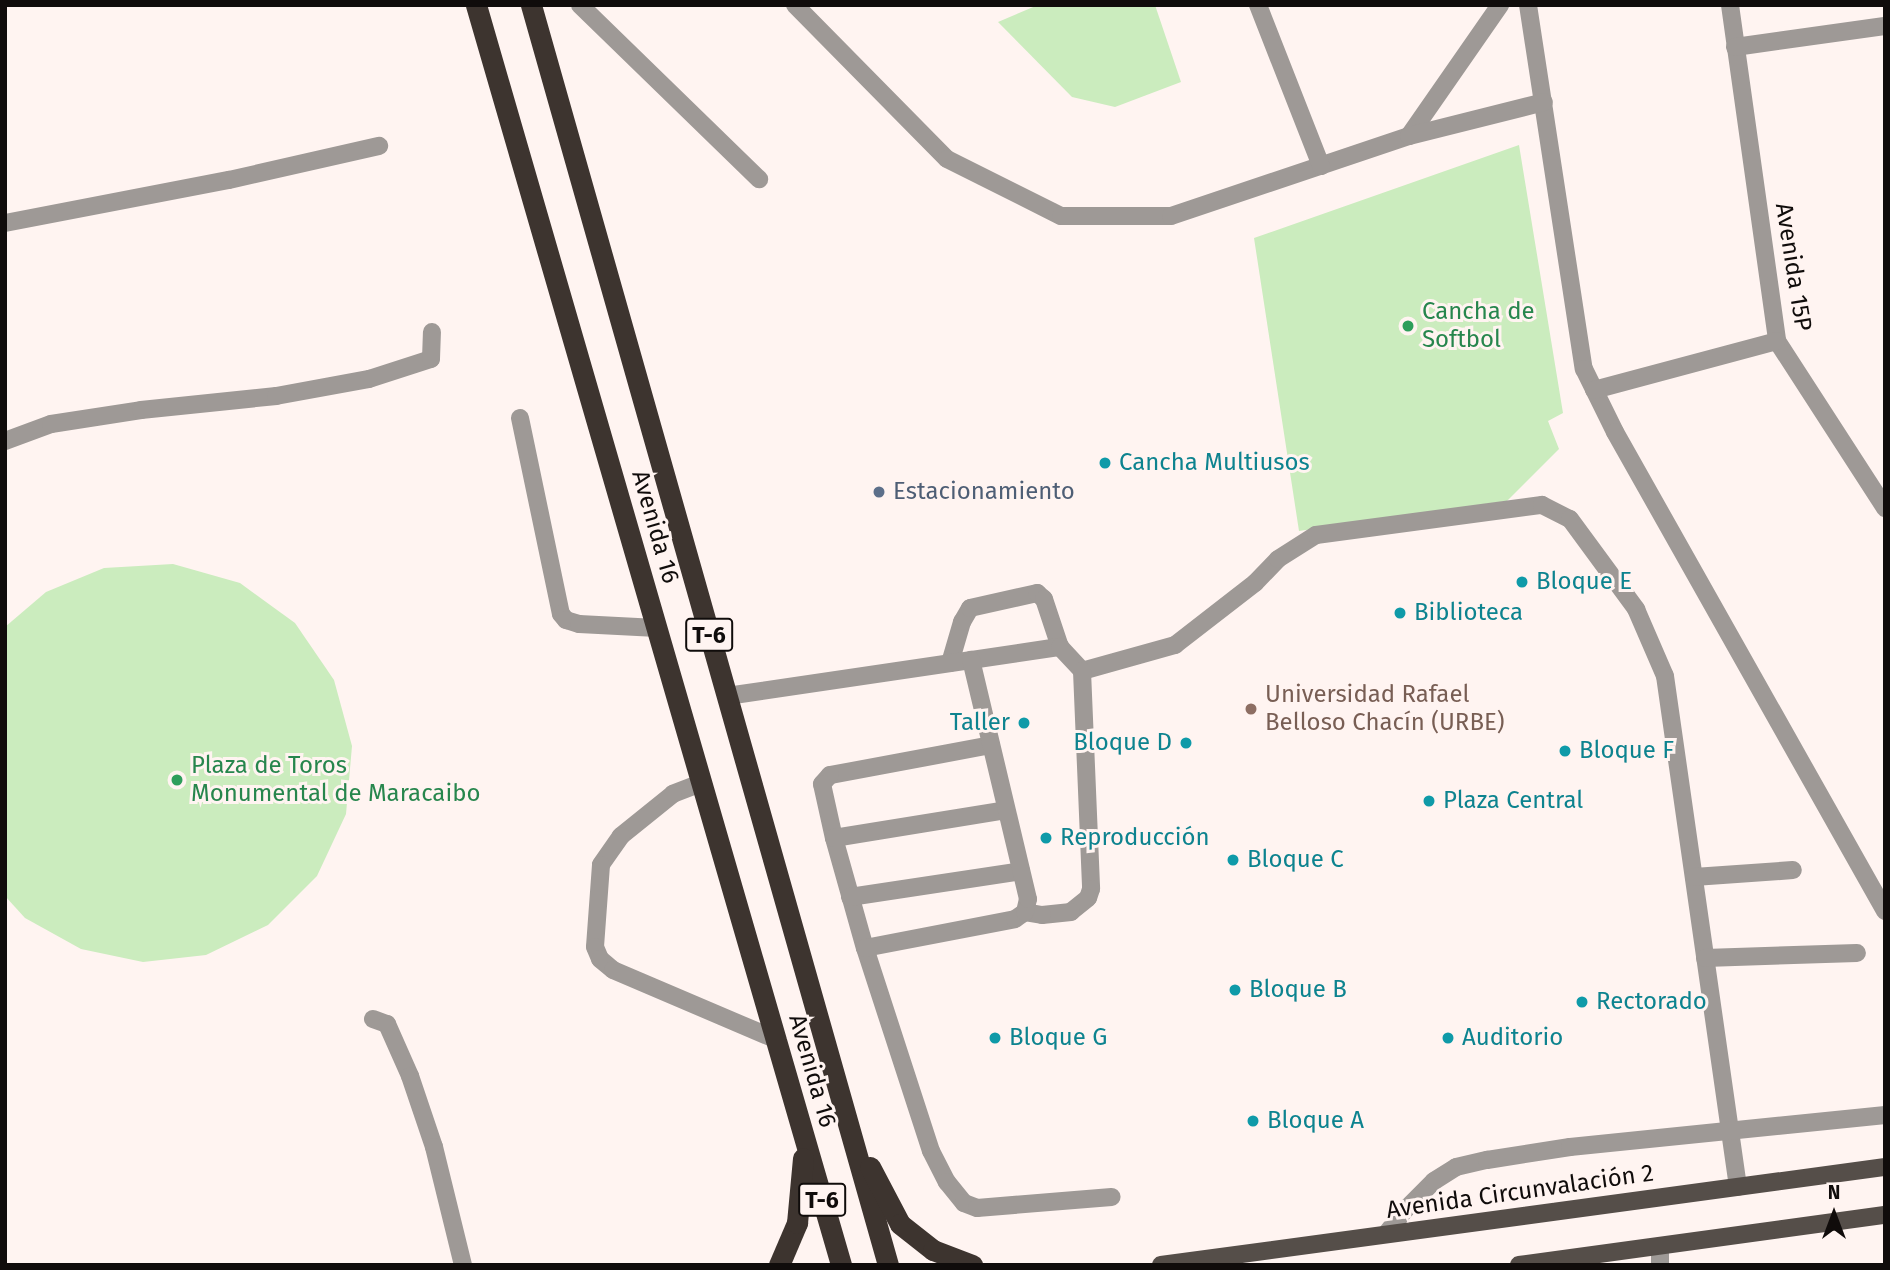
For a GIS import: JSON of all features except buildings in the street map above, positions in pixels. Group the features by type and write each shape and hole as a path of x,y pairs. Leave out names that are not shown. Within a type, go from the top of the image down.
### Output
{"highway":[{"name":"Avenida 16","path":"476,5 841,1265"},
{"name":"Avenida 16","path":"531,5 888,1265"},
{"path":"850,1130 900,1224 933,1251 972,1265"},
{"path":"779,1265 797,1223 802,1188 803,1135"}],"main road":[{"name":"Avenida Circunvalación 2","path":"1161,1265 1885,1167"},
{"path":"1519,1265 1885,1215"}],"street":[{"path":"580,5 759,179"},
{"path":"795,5 947,159 1061,216 1171,216 1409,136 1544,102"},
{"path":"1258,5 1321,166"},
{"path":"1409,136 1500,5"},
{"path":"1528,5 1584,369 1615,432 1885,911"},
{"name":"Avenida 15P","path":"1730,5 1777,341 1885,508"},
{"path":"1735,47 1885,26"},
{"path":"5,223 229,180 379,146"},
{"path":"5,441 51,424 141,410 275,396 369,379 431,359 432,332"},
{"path":"1594,390 1777,341"},
{"path":"520,418 561,614 566,620 579,624 657,628"},
{"path":"1082,671 1175,645 1255,583 1278,559 1316,535 1542,505 1570,519 1636,609 1665,676 1738,1187"},
{"path":"950,663 962,622 970,608 1037,593 1044,598 1060,647 1082,671 1091,889 1088,898 1072,912 1042,915 1025,912"},
{"path":"727,696 1060,647"},
{"path":"865,948 1015,919 1025,912 1028,899 971,660"},
{"path":"991,745 830,775 822,784 834,838 865,948 930,1152 947,1182 964,1203 977,1208 1112,1197"},
{"path":"701,783 673,794 621,836 601,865 595,947 600,959 613,970 775,1039"},
{"path":"834,838 1006,810"},
{"path":"1694,877 1793,870"},
{"path":"850,897 1021,872"},
{"path":"1705,958 1857,953"},
{"path":"373,1019 387,1024 410,1076 434,1147 463,1265"},
{"path":"1386,1234 1433,1181 1456,1167 1570,1147 1730,1133 1885,1115"},
{"path":"1660,1245 1660,1265"}],"green space":[{"path":"1038,5 1155,5 1181,82 1115,107 1072,97 998,22"},
{"name":"Cancha de Softbol","path":"1519,145 1563,413 1548,421 1559,449 1507,501 1299,531 1254,238"},
{"name":"Plaza de Toros Monumental de Maracaibo","path":"173,564 240,583 295,623 334,680 352,746 346,814 317,876 268,925 206,955 143,962 81,949 25,918 5,896 5,627 46,592 104,568"}],"place":[{"name":"Cancha de Softbol","path":"1408,326"},
{"name":"Cancha Multiusos","path":"1105,463"},
{"name":"Estacionamiento","path":"879,492"},
{"name":"Bloque E","path":"1522,582"},
{"name":"Biblioteca","path":"1400,613"},
{"name":"Universidad Rafael Belloso Chacín (URBE)","path":"1251,709"},
{"name":"Taller","path":"1024,723"},
{"name":"Bloque D","path":"1186,743"},
{"name":"Bloque F","path":"1565,751"},
{"name":"Plaza de Toros Monumental de Maracaibo","path":"177,780"},
{"name":"Plaza Central","path":"1429,801"},
{"name":"Reproducción","path":"1046,838"},
{"name":"Bloque C","path":"1233,860"},
{"name":"Bloque B","path":"1235,990"},
{"name":"Rectorado","path":"1582,1002"},
{"name":"Bloque G","path":"995,1038"},
{"name":"Auditorio","path":"1448,1038"},
{"name":"Bloque A","path":"1253,1121"}]}
